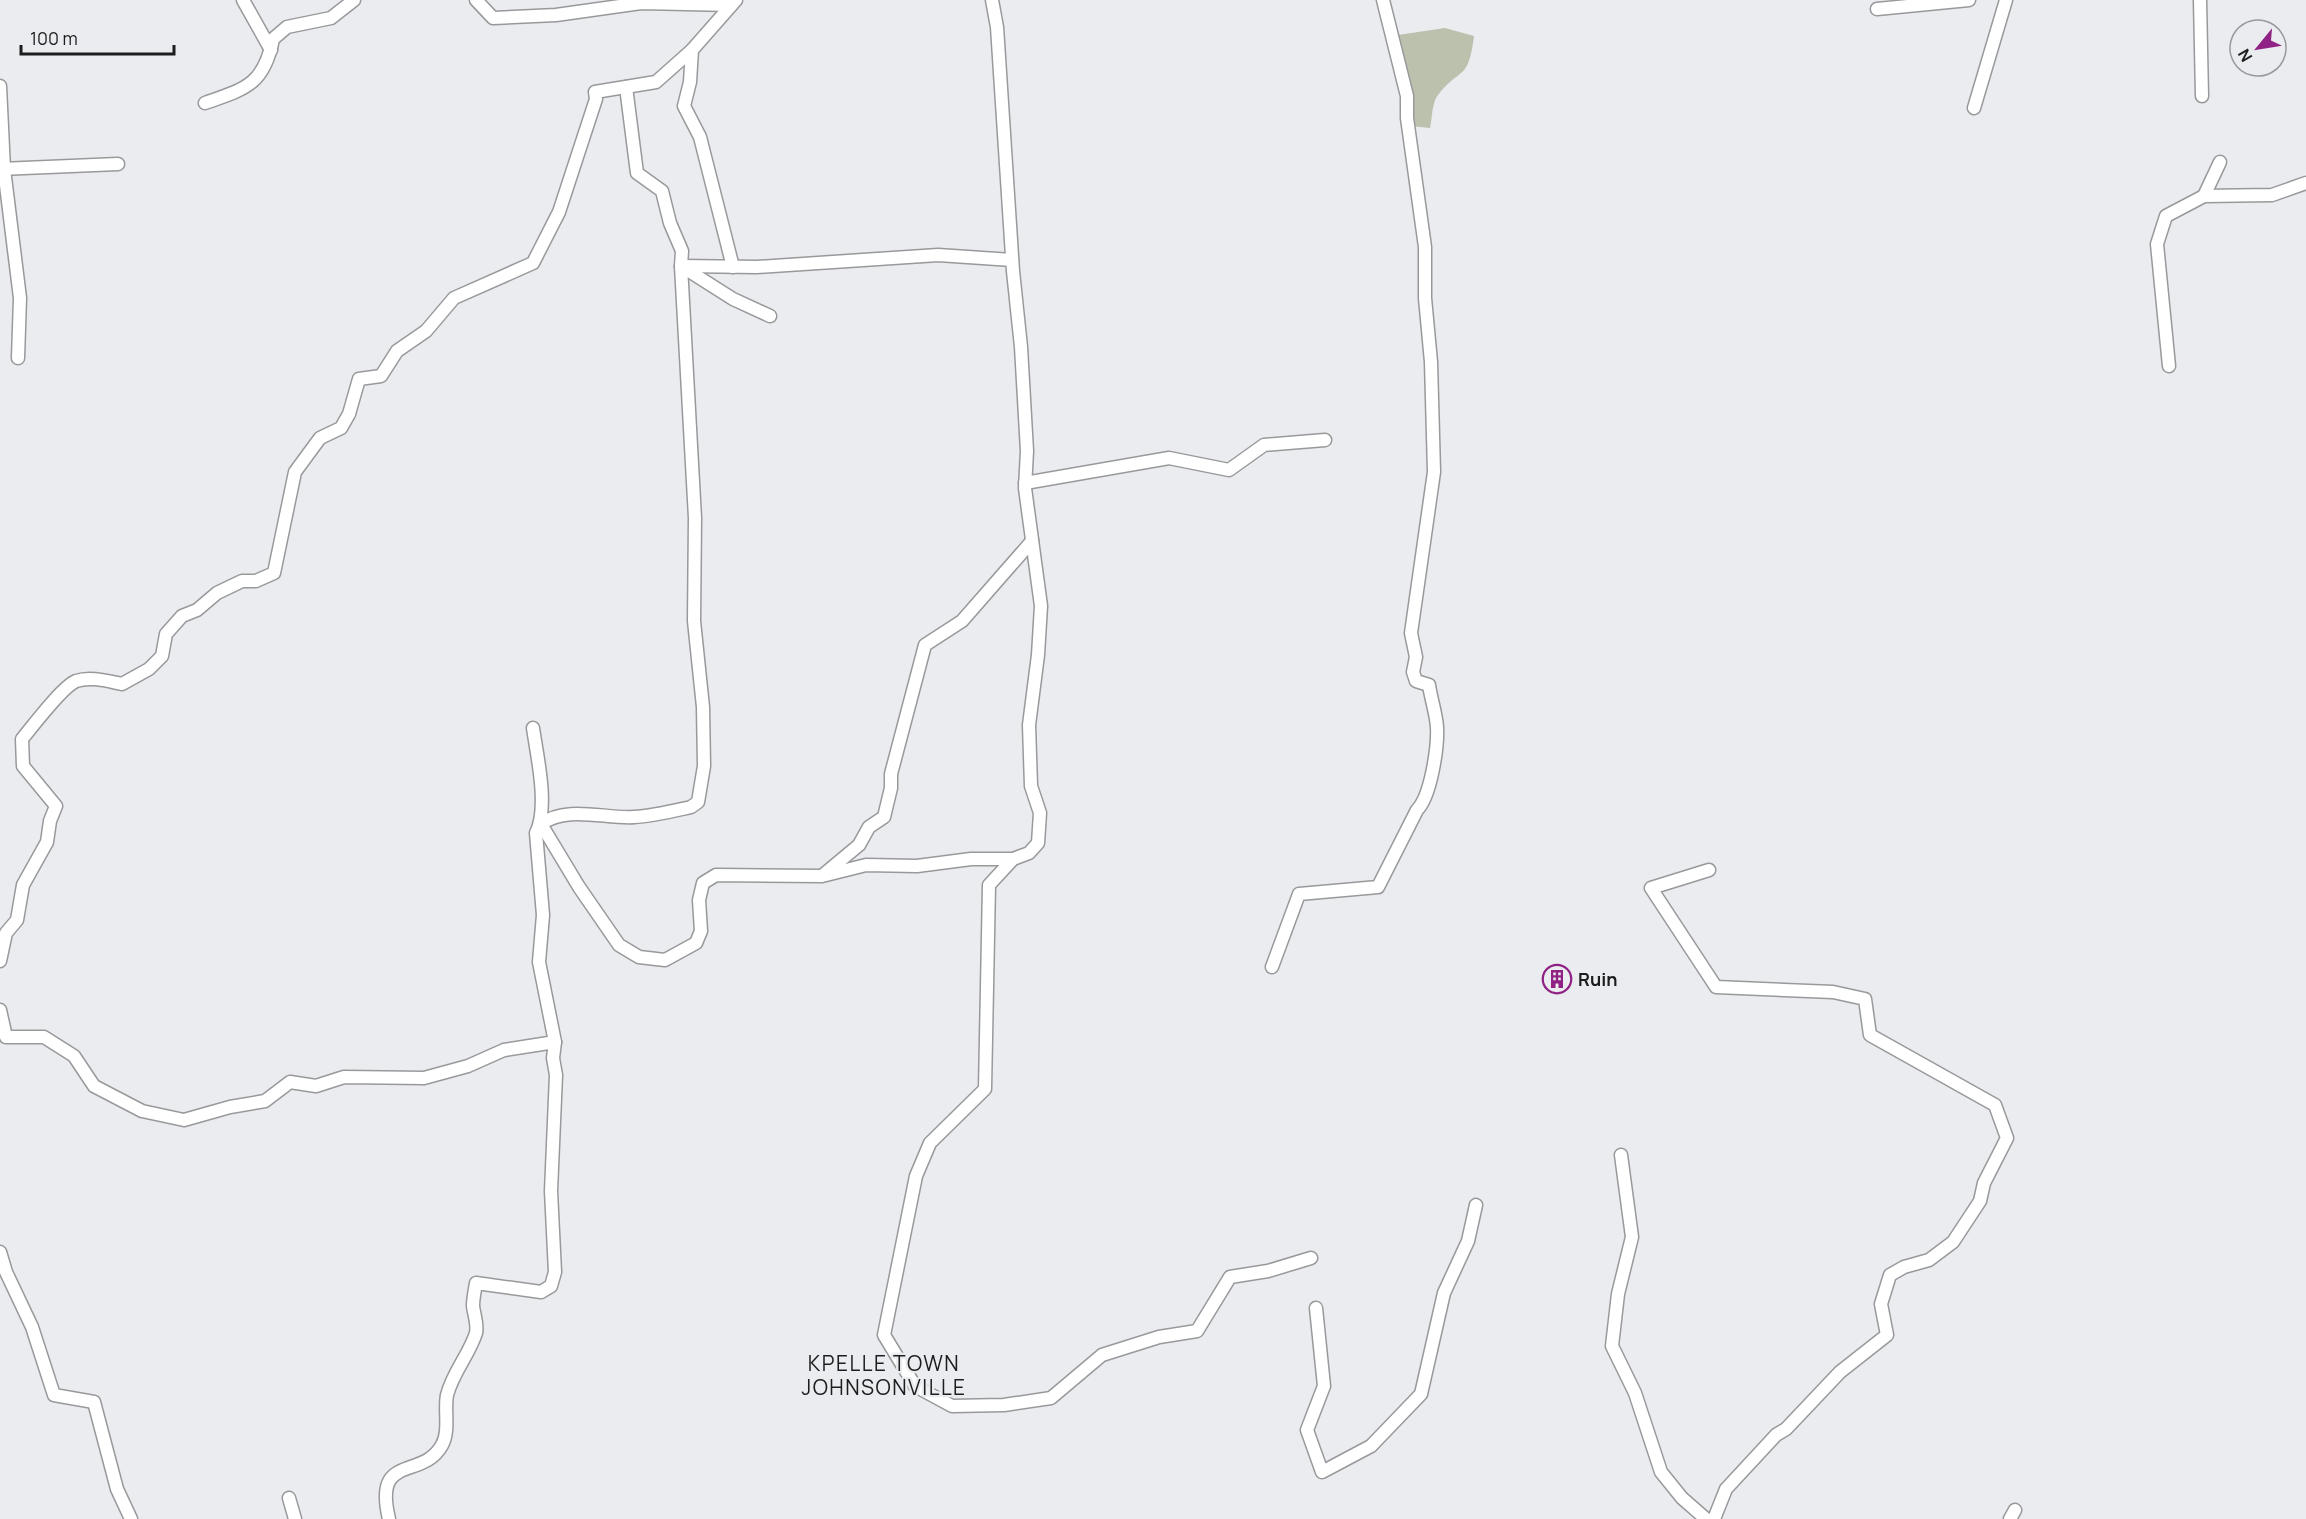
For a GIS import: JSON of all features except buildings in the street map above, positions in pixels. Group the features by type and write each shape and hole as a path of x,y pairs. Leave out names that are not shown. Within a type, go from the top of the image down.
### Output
{"street":[{"path":"243,0 271,50"},
{"path":"205,103 247,88 269,60 273,39 287,27 332,18 354,0"},
{"path":"476,0 493,18 556,15 641,3 733,3"},
{"path":"533,728 540,771 541,824 579,888 619,945 639,957 665,960 696,943 701,931 699,900 703,883 716,875 822,876 866,865 916,866 971,860 1013,859 1029,853 1038,843 1040,813 1030,786 1029,725 1041,606 1025,483 1027,451 997,27 992,0"},
{"path":"1272,967 1299,894 1378,887 1417,810 1424,801 1434,760 1437,728 1429,685 1416,681 1413,672 1416,657 1411,633 1434,472 1431,362 1425,298 1425,247 1407,118 1407,96 1383,0"},
{"path":"1877,9 1969,0"},
{"path":"1974,108 2006,0"},
{"path":"2200,0 2202,96"},
{"path":"0,961 6,933 17,920 23,885 47,842 50,821 56,806 23,766 22,739 46,709 74,681 96,679 122,684 149,669 162,657 166,634 182,616 197,610 217,593 242,581 256,581 274,573 295,472 320,438 341,428 349,414 359,379 381,376 397,351 426,331 454,298 532,263 559,212 596,99 595,92 656,82 692,50 733,3"},
{"path":"692,50 690,82 684,106 700,137 733,267"},
{"path":"0,86 2,169 20,298 18,358"},
{"path":"389,1519 384,1496 386,1486 395,1474 431,1457 444,1443 447,1396 454,1374 477,1330 473,1306 476,1283 541,1292 551,1286 555,1272 551,1191 556,1075 553,1059 555,1042 539,962 543,915 536,833 548,818 588,814 634,817 691,807 698,802 701,789 704,766 703,707 694,621 694,518 682,251 670,223 662,191 637,173 626,87"},
{"path":"2204,196 2220,162"},
{"path":"2,169 118,164"},
{"path":"2169,366 2157,244 2166,216 2204,196 2272,195 2306,183"},
{"path":"681,266 824,264 938,255 1012,260"},
{"path":"681,266 733,299 770,316"},
{"path":"1025,483 1169,458 1229,470 1264,445 1325,440"},
{"path":"822,876 859,845 869,827 884,818 893,762 925,645 962,621 1032,541"},
{"path":"1013,859 989,885 985,1089 930,1143 916,1176 884,1335 915,1386 952,1406 1004,1405 1051,1398 1102,1355 1159,1337 1197,1331 1230,1276 1268,1270 1311,1258"},
{"path":"1709,870 1651,888 1716,987 1833,992 1865,999 1870,1035 1995,1105 2007,1138 1984,1183 1980,1201 1953,1242 1929,1260 1905,1267 1890,1275 1881,1304 1887,1335 1840,1372 1786,1429 1776,1434 1726,1490 1714,1519"},
{"path":"0,1010 6,1037 44,1037 74,1056 94,1086 142,1111 184,1120 230,1107 265,1101 291,1082 316,1086 344,1077 424,1078 468,1066 504,1050 555,1042"},
{"path":"1621,1155 1632,1238 1618,1294 1612,1346 1635,1393 1661,1472 1682,1498 1706,1519"},
{"path":"1316,1308 1324,1386 1308,1430 1322,1472 1371,1446 1421,1394 1444,1293 1468,1241 1476,1205"},
{"path":"0,1252 6,1272 32,1327 54,1395 94,1402 117,1489 130,1519"},
{"path":"290,1498 295,1519"}],"green space":[{"path":"1445,28 1474,36 1469,61 1462,72 1436,98 1430,128 1410,126 1409,96 1398,35"}],"place":[{"name":"Ruin","path":"1557,979"}],"district":[{"name":"KPELLE TOWN JOHNSONVILLE","path":"884,1375"}]}
